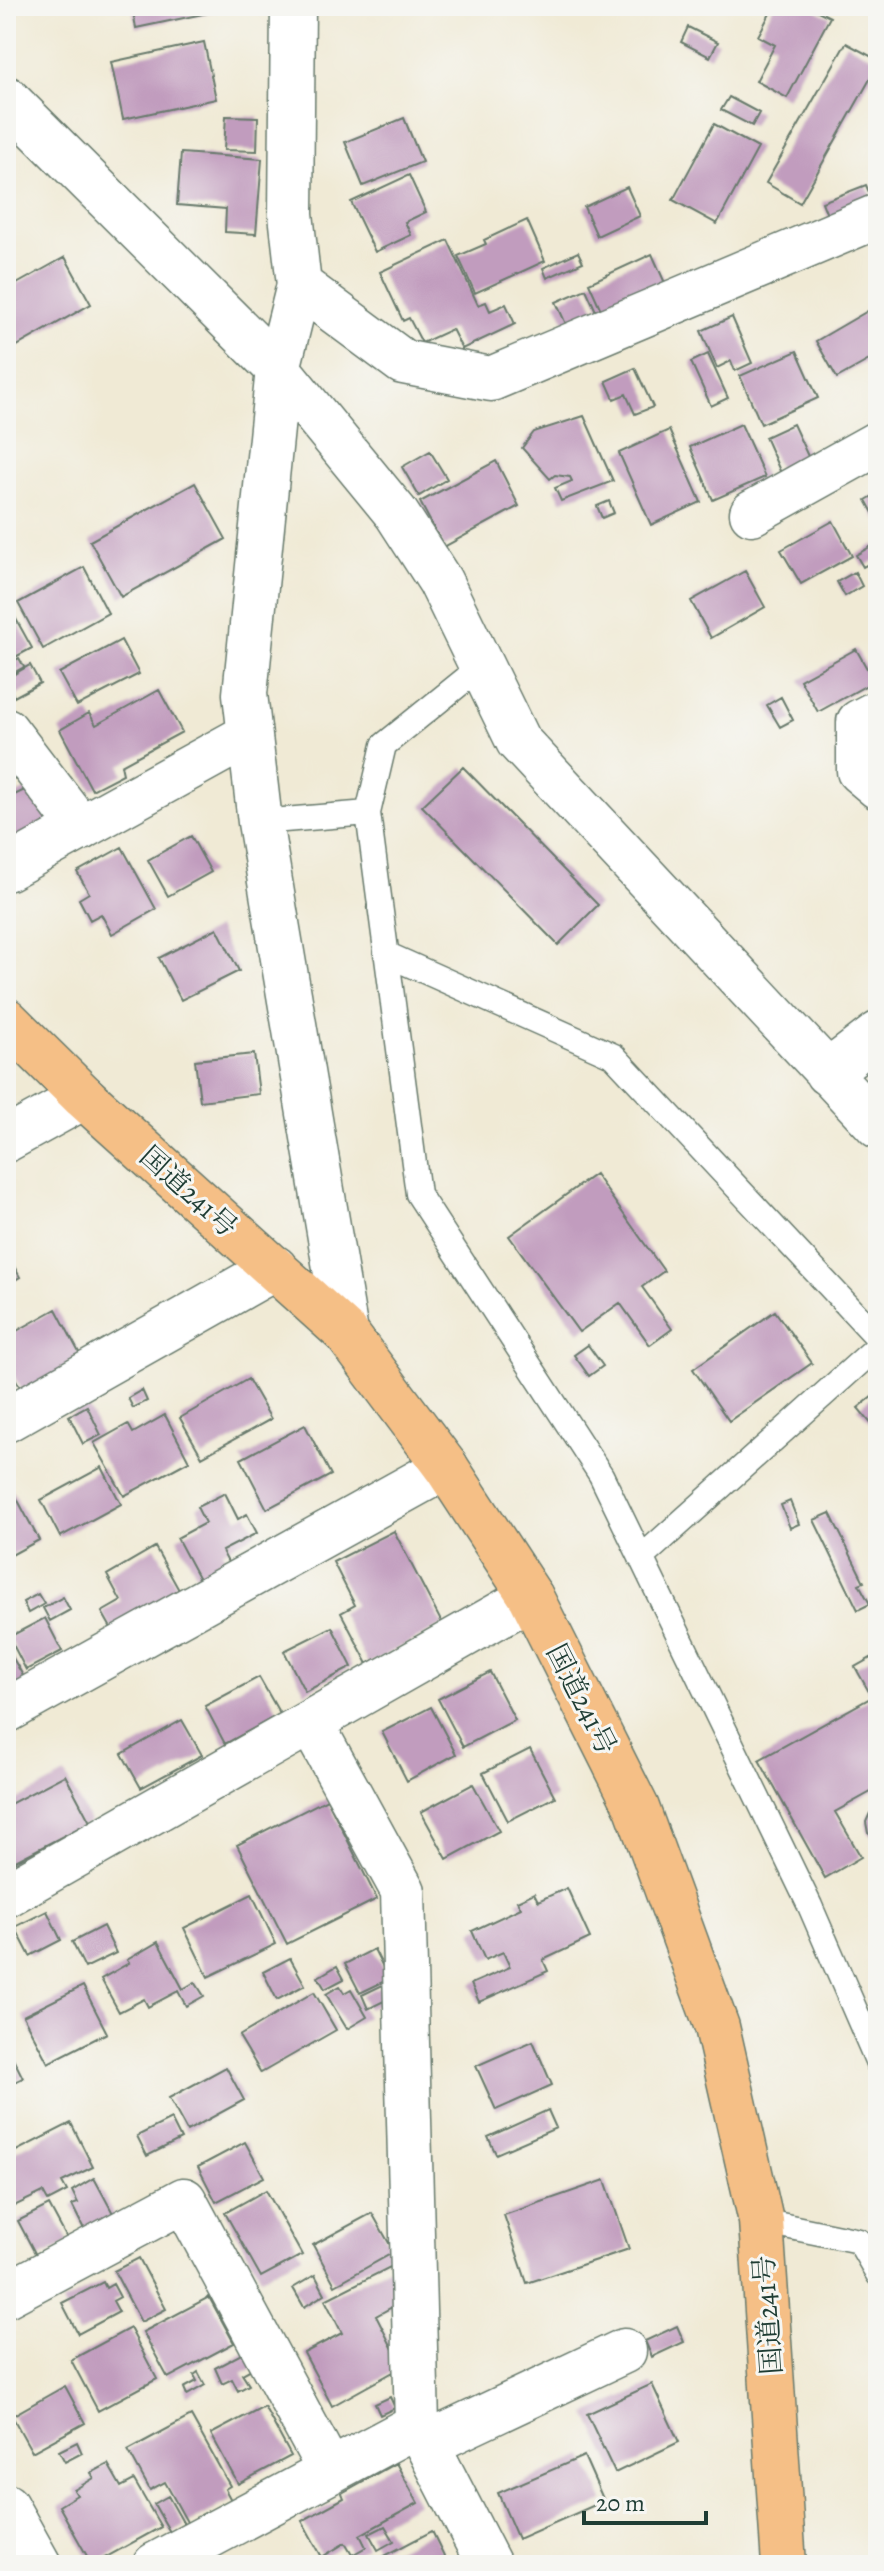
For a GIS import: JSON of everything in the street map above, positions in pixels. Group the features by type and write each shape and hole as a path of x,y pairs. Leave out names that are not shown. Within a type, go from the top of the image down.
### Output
{"highway":[{"name":"国道241号","path":"6,1020 84,1097 346,1333 446,1467 531,1597 637,1808 717,2027 761,2221 784,2565"}],"street":[{"path":"293,6 291,214 299,285 278,369 245,694 260,822 346,1333"},
{"path":"7,102 278,369 396,513 440,581 518,741 878,1126"},
{"path":"299,285 403,362 491,379 878,216"},
{"path":"752,513 878,443"},
{"path":"878,712 859,722 859,771 878,787"},
{"path":"6,730 81,828"},
{"path":"6,869 249,735"},
{"path":"827,1073 878,1034"},
{"path":"6,1140 84,1097"},
{"path":"6,1420 275,1268"},
{"path":"6,1711 446,1467"},
{"path":"6,1895 531,1597"},
{"path":"311,1723 403,1891 422,2435 489,2565"},
{"path":"6,2295 184,2200 330,2471"},
{"path":"155,2565 330,2471 624,2351"},
{"path":"6,2506 39,2565"}],"lane":[{"path":"483,665 384,745 368,813 418,1194 601,1475 810,1906 878,2063"},
{"path":"260,822 368,813"},
{"path":"386,954 614,1056 878,1338"},
{"path":"641,1558 878,1346"},
{"path":"761,2221 859,2241 878,2274"}],"building":[{"path":"132,6 222,6 222,10 136,28"},
{"path":"774,6 808,6 830,17 787,98 756,81 775,45 758,36"},
{"path":"688,27 718,42 710,57 681,42"},
{"path":"204,42 216,99 123,119 111,62"},
{"path":"846,43 878,60 878,65 800,203 766,183"},
{"path":"729,97 759,113 752,126 721,110"},
{"path":"226,116 258,117 257,151 224,150"},
{"path":"404,118 422,162 363,186 345,142"},
{"path":"714,124 758,148 717,224 673,200"},
{"path":"181,153 262,159 256,234 225,232 226,209 177,205"},
{"path":"409,175 426,212 405,222 411,235 375,252 351,202"},
{"path":"866,185 875,207 831,225 822,202"},
{"path":"627,187 640,216 597,236 584,207"},
{"path":"527,220 545,261 475,293 458,256"},
{"path":"448,240 478,305 486,302 490,311 506,304 515,324 462,349 452,329 422,343 409,318 403,321 380,272"},
{"path":"578,252 583,262 547,278 543,268"},
{"path":"652,254 669,292 606,321 589,283"},
{"path":"65,257 91,304 8,351 6,290"},
{"path":"586,289 600,320 570,333 556,302"},
{"path":"878,305 878,355 837,378 816,341"},
{"path":"732,317 752,363 735,371 731,361 717,368 701,331"},
{"path":"797,351 818,398 761,424 740,376"},
{"path":"708,354 728,398 711,406 691,362"},
{"path":"635,368 653,407 635,414 626,394 614,399 606,381"},
{"path":"584,416 613,481 561,501 555,488 572,481 570,477 555,475 550,479 522,448 534,432"},
{"path":"741,424 765,477 713,500 690,447"},
{"path":"793,424 813,467 784,480 765,437"},
{"path":"669,430 701,502 651,525 619,453"},
{"path":"430,451 447,479 419,496 402,467"},
{"path":"496,461 519,506 444,547 420,502"},
{"path":"195,483 226,539 121,597 90,541"},
{"path":"878,493 878,522 866,500"},
{"path":"609,501 614,513 602,518 597,506"},
{"path":"833,521 852,556 801,584 781,550"},
{"path":"875,544 878,559 863,567 856,555"},
{"path":"84,567 108,613 43,649 18,603"},
{"path":"745,571 765,607 711,638 691,601"},
{"path":"855,572 862,586 845,596 837,582"},
{"path":"6,601 32,648 6,662"},
{"path":"121,640 139,674 77,706 59,673"},
{"path":"856,649 874,681 818,712 800,680"},
{"path":"19,658 24,667 6,677 6,665"},
{"path":"30,665 40,683 14,697 6,679"},
{"path":"159,690 182,732 121,765 123,774 92,790 60,730 89,713 96,725"},
{"path":"781,697 793,720 780,727 767,705"},
{"path":"463,767 598,905 558,945 422,806"},
{"path":"37,784 55,821 6,845 6,799"},
{"path":"191,836 211,872 168,896 148,860"},
{"path":"122,847 156,909 112,934 101,914 90,920 79,899 89,893 77,872"},
{"path":"217,928 239,971 181,1000 159,958"},
{"path":"254,1054 259,1094 200,1101 195,1060"},
{"path":"595,1174 664,1271 642,1287 672,1329 650,1345 620,1303 579,1332 509,1236"},
{"path":"6,1252 20,1277 6,1285"},
{"path":"56,1309 84,1362 24,1394 6,1362 6,1337"},
{"path":"775,1311 812,1363 729,1421 693,1369"},
{"path":"588,1345 603,1366 589,1376 574,1355"},
{"path":"248,1379 271,1419 202,1457 180,1418"},
{"path":"142,1390 147,1401 133,1408 128,1398"},
{"path":"878,1392 878,1432 858,1408"},
{"path":"87,1406 101,1435 83,1444 69,1416"},
{"path":"165,1415 189,1461 124,1496 94,1443 128,1424 133,1433"},
{"path":"305,1425 331,1475 267,1509 241,1459"},
{"path":"102,1467 121,1504 60,1537 41,1500"},
{"path":"13,1491 39,1540 6,1558 6,1495"},
{"path":"225,1493 238,1519 247,1514 257,1533 222,1551 230,1566 200,1581 177,1538 205,1523 197,1507"},
{"path":"790,1501 799,1524 790,1528 781,1505"},
{"path":"830,1513 864,1582 859,1584 870,1604 858,1610 814,1520"},
{"path":"394,1531 443,1625 368,1664 341,1613 355,1605 333,1562"},
{"path":"155,1547 179,1590 111,1628 102,1612 121,1601 107,1575"},
{"path":"38,1594 44,1604 28,1613 23,1602"},
{"path":"63,1597 70,1610 50,1621 43,1608"},
{"path":"45,1618 62,1651 26,1670 9,1637"},
{"path":"332,1627 352,1667 305,1692 284,1651"},
{"path":"6,1646 26,1681 6,1693"},
{"path":"878,1654 878,1788 835,1812 861,1857 825,1878 759,1760 872,1697 855,1667"},
{"path":"490,1672 515,1720 463,1747 438,1699"},
{"path":"259,1677 280,1714 225,1744 205,1706"},
{"path":"431,1707 456,1754 407,1781 382,1732"},
{"path":"182,1720 202,1755 141,1788 122,1754"},
{"path":"530,1749 555,1797 508,1821 483,1773"},
{"path":"65,1775 90,1822 6,1866 6,1806"},
{"path":"473,1784 499,1831 447,1859 421,1812"},
{"path":"327,1799 377,1899 287,1944 237,1845"},
{"path":"878,1808 878,1841 868,1833 866,1822 870,1813"},
{"path":"567,1888 590,1938 543,1960 548,1971 479,2002 471,1984 510,1967 503,1952 485,1960 472,1931 521,1908 517,1901 534,1893 538,1901"},
{"path":"252,1894 276,1944 208,1977 184,1928"},
{"path":"47,1911 61,1940 30,1956 15,1927"},
{"path":"103,1926 116,1953 85,1968 72,1942"},
{"path":"158,1942 183,1989 195,1982 204,1996 186,2006 178,1991 148,2007 144,1999 119,2012 101,1979"},
{"path":"374,1949 389,1979 360,1993 345,1964"},
{"path":"290,1958 305,1985 277,2000 263,1972"},
{"path":"337,1966 344,1979 325,1989 318,1977"},
{"path":"389,1982 396,1995 368,2009 362,1995"},
{"path":"83,1986 107,2033 48,2063 23,2016"},
{"path":"340,1986 344,1993 351,1989 367,2017 347,2029 326,1994"},
{"path":"314,1992 336,2030 261,2073 239,2036"},
{"path":"533,2041 552,2085 496,2110 476,2066"},
{"path":"6,2044 23,2078 6,2086"},
{"path":"226,2067 244,2100 187,2131 169,2098"},
{"path":"548,2110 556,2128 496,2154 488,2137"},
{"path":"171,2119 181,2139 147,2156 137,2136"},
{"path":"71,2123 93,2167 62,2182 67,2191 48,2201 43,2192 6,2210 6,2156"},
{"path":"245,2142 264,2177 216,2202 198,2167"},
{"path":"94,2178 115,2217 86,2233 72,2205 78,2203 72,2191"},
{"path":"605,2180 629,2249 527,2283 504,2215"},
{"path":"266,2190 302,2255 261,2277 225,2213"},
{"path":"49,2205 69,2242 38,2259 18,2221"},
{"path":"372,2213 394,2252 335,2285 313,2245"},
{"path":"139,2258 166,2309 141,2322 114,2271"},
{"path":"396,2264 401,2302 376,2316 402,2367 332,2406 304,2353 342,2333 325,2300"},
{"path":"315,2275 325,2294 304,2307 293,2288"},
{"path":"103,2282 106,2288 113,2284 120,2297 113,2301 119,2312 78,2334 62,2303"},
{"path":"209,2297 234,2343 168,2378 143,2332"},
{"path":"677,2326 684,2342 652,2357 645,2341"},
{"path":"130,2328 157,2379 98,2411 71,2360"},
{"path":"247,2351 255,2367 242,2374 249,2385 238,2391 232,2379 222,2384 215,2368"},
{"path":"198,2372 205,2385 187,2395 184,2388 197,2381 194,2375"},
{"path":"652,2384 679,2442 615,2473 587,2414"},
{"path":"65,2386 85,2423 32,2452 12,2416"},
{"path":"390,2397 395,2408 380,2415 375,2404"},
{"path":"264,2406 291,2456 238,2484 211,2434"},
{"path":"191,2416 230,2486 225,2489 231,2500 188,2524 165,2482 150,2490 128,2450"},
{"path":"77,2442 82,2453 65,2462 59,2451"},
{"path":"584,2456 604,2501 518,2539 498,2493"},
{"path":"396,2463 418,2503 360,2535 366,2547 352,2555 345,2543 322,2557 302,2521 344,2498 342,2493"},
{"path":"108,2464 121,2487 134,2480 161,2527 92,2565 59,2506 77,2495 74,2490 94,2478 91,2473"},
{"path":"168,2496 185,2526 171,2534 154,2504"},
{"path":"385,2526 394,2541 378,2550 369,2534"},
{"path":"432,2531 448,2564 375,2565 373,2562"}]}
